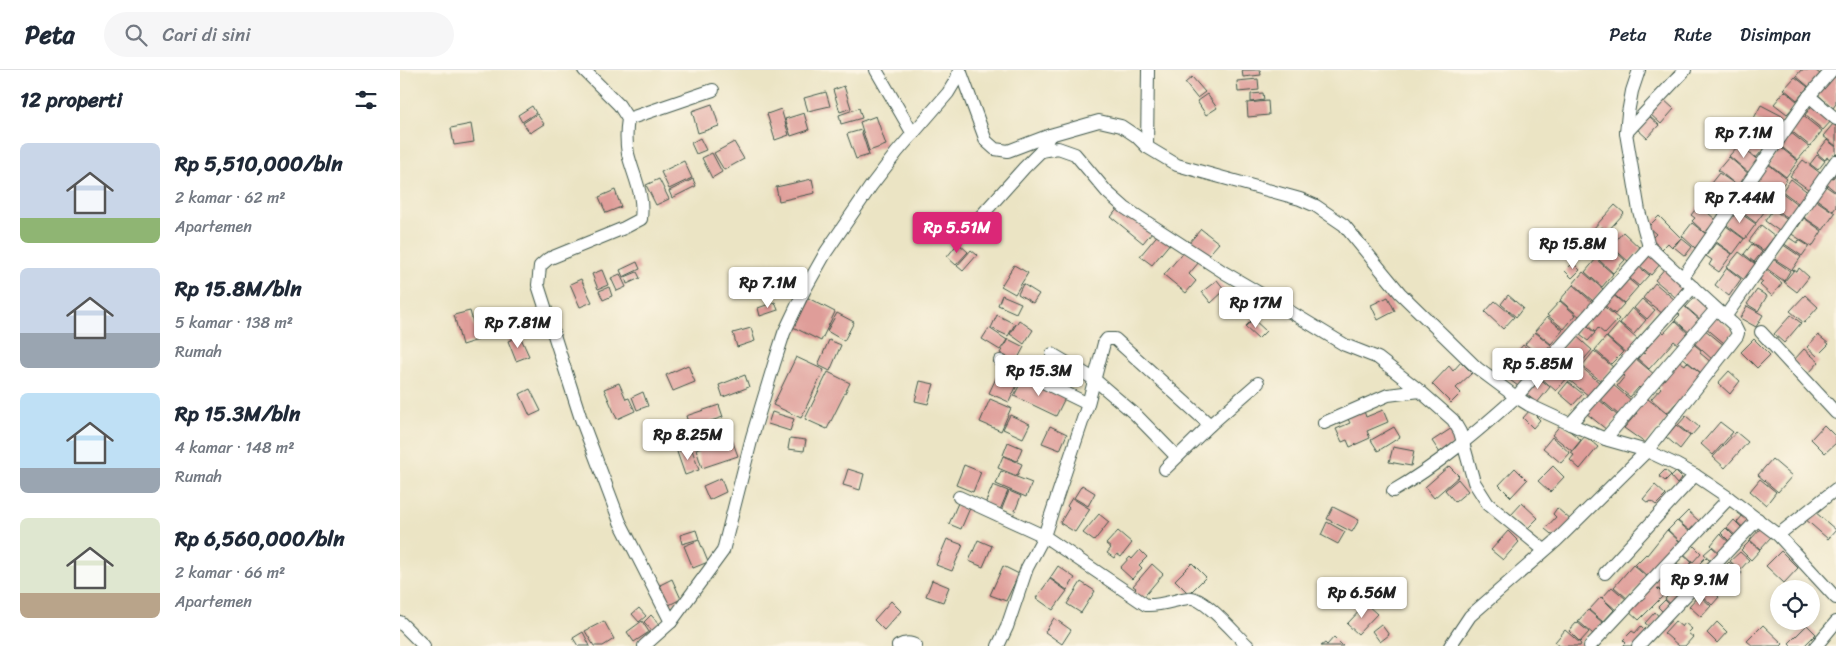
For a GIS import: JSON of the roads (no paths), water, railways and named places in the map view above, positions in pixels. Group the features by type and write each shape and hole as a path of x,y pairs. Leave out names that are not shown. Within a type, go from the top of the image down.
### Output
{"street":[{"path":"584,70 619,105 628,119 626,135 628,154 640,188 641,218 624,228 548,259 540,266 538,285 580,416 620,522 671,622"},
{"path":"876,70 913,134"},
{"path":"644,646 671,622 723,551 752,437 774,364 784,333 804,291 852,212 876,179 953,87 960,70"},
{"path":"960,70 986,141 990,146 1001,151 1008,151 1050,135 1099,121 1121,126 1136,136 1147,147 1177,165 1300,199 1331,216 1355,237 1400,293 1477,368 1529,405 1605,439 1647,451 1695,475 1778,535 1836,598"},
{"path":"1147,147 1148,70"},
{"path":"1450,646 1458,631 1470,616 1582,517 1647,451 1736,340 1737,329 1649,247 1639,211 1626,133 1632,91 1639,70"},
{"path":"1626,133 1685,70"},
{"path":"1683,277 1809,96 1832,70"},
{"path":"628,119 713,90"},
{"path":"1809,96 1836,119"},
{"path":"973,225 1041,151 1050,135"},
{"path":"1041,151 1058,148 1074,154 1125,208 1224,274 1266,297 1344,346 1378,358 1420,391 1453,420 1460,432 1474,482 1488,504 1544,550"},
{"path":"1605,439 1721,313 1836,161"},
{"path":"1393,491 1431,468 1516,397 1649,247"},
{"path":"1570,424 1693,287"},
{"path":"1761,332 1836,413"},
{"path":"998,646 1007,627 1018,589 1044,536 1088,404 1104,343 1107,339 1115,339 1210,425"},
{"path":"1052,354 1094,379 1136,415 1177,456"},
{"path":"1000,360 1088,404"},
{"path":"1165,469 1210,425 1258,383"},
{"path":"1324,423 1388,395 1420,391"},
{"path":"1604,573 1695,475"},
{"path":"1778,535 1836,489"},
{"path":"960,498 1044,536 1146,605 1154,606 1191,597 1203,603 1218,615 1248,646"},
{"path":"1590,646 1729,498"},
{"path":"1638,646 1758,519"},
{"path":"400,622 424,646"},
{"path":"1816,646 1836,622"},
{"path":"898,646 911,643 916,646"}]}
